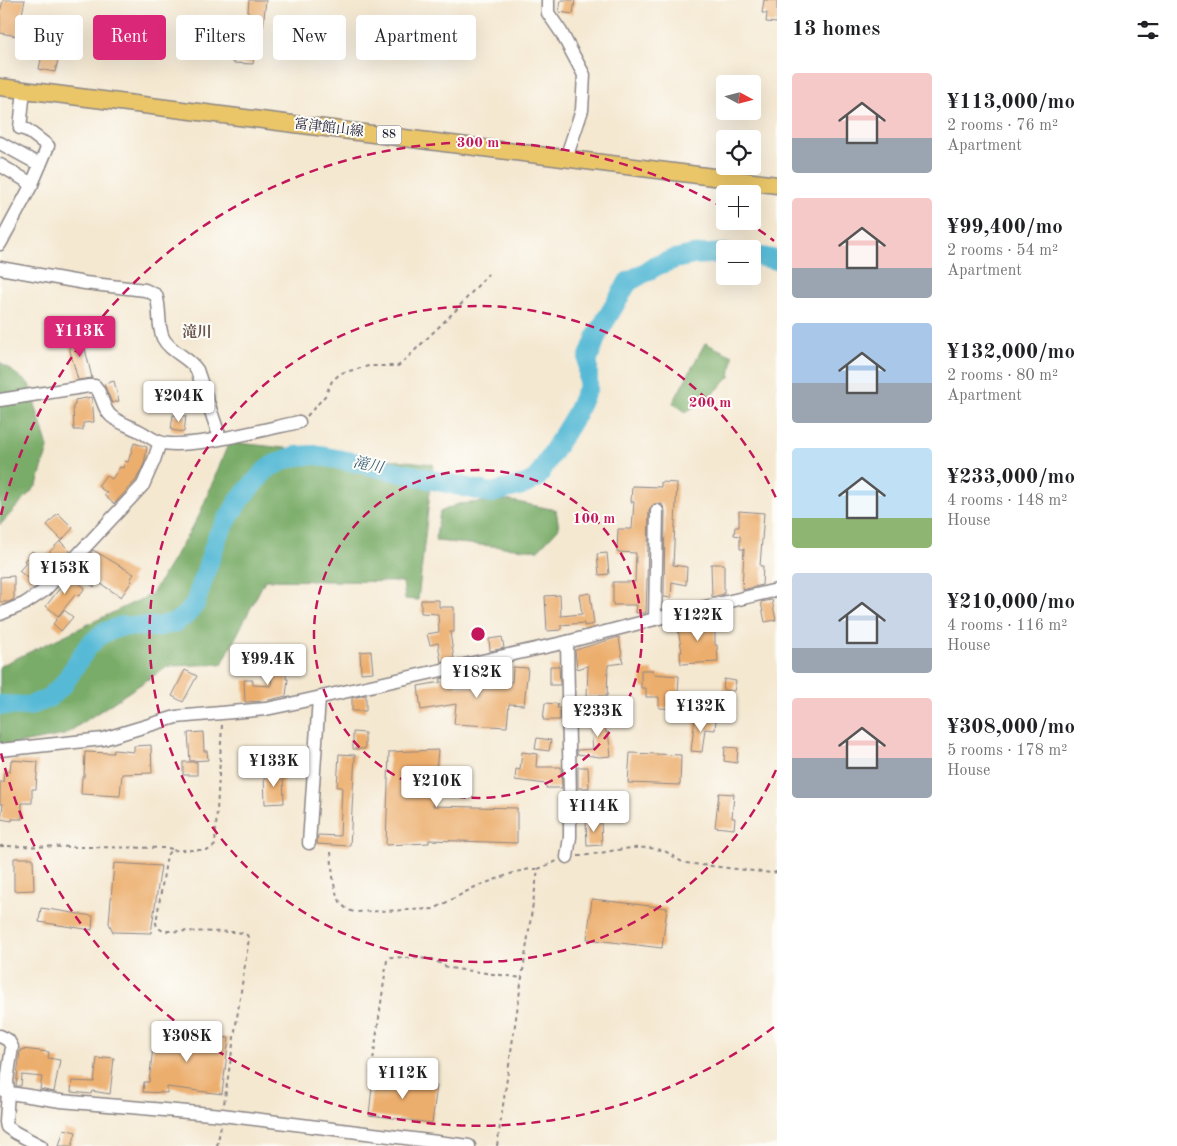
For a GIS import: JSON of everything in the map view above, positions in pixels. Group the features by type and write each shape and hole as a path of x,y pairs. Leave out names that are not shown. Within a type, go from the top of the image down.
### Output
{"main road":[{"name":"富津館山線","path":"0,87 777,185"}],"street":[{"path":"548,0 548,13 561,32 584,75 582,110 566,158"},
{"path":"0,244 32,184 48,146 27,130 20,128 24,90"},
{"path":"0,143 40,165"},
{"path":"2,169 32,184"},
{"path":"0,268 85,283 145,290 156,296 161,332 164,339 193,364 197,370 220,438"},
{"path":"0,400 95,386 110,416 160,442 185,444 299,422"},
{"path":"0,614 24,604 45,590 137,492 143,485 160,442"},
{"path":"655,619 656,511"},
{"path":"0,750 103,739 176,716 266,709 320,698 566,642 777,590"},
{"path":"566,642 570,798 570,837 567,857"},
{"path":"309,843 320,698"},
{"path":"0,1036 8,1040 12,1046 4,1091 7,1127 40,1146"},
{"path":"4,1091 61,1101 222,1116 469,1146"}],"path":[{"path":"299,422 319,403 325,396 332,381 341,373 376,366 398,366 456,310 488,274"},
{"path":"0,846 210,850 215,845 223,713"},
{"path":"331,852 336,892 344,905 351,911 356,912 434,909 475,887 516,872 530,869 538,870 567,857 598,854 620,849 659,849 668,852 679,861 685,863 771,873 777,872"},
{"path":"173,850 167,855 157,927 163,931 237,932 246,934 248,938 217,1146"},
{"path":"497,1146 538,870"},
{"path":"371,1075 387,960 390,957 432,960 449,968 523,978"}],"green space":[{"path":"705,343 733,356 730,377 714,393 686,412 673,403"},
{"path":"0,362 29,384 48,448 37,485 0,525"},
{"path":"229,442 433,464 418,600 405,599 403,582 265,580 222,664 168,666 64,735 0,747 0,666 152,594 199,516"},
{"path":"507,500 556,510 559,528 538,550 435,541 440,512 458,504"}],"building":[{"path":"3,0 25,0 22,15 15,15 15,36 0,33 0,12"},
{"path":"249,0 266,0 263,27 263,15 248,15"},
{"path":"561,0 575,0 573,14 559,12"},
{"path":"764,0 777,0 777,23 766,22 767,13 762,13"},
{"path":"41,60 58,60 55,72 39,69"},
{"path":"233,60 253,60 253,64 233,63"},
{"path":"82,336 92,378 78,380 67,340"},
{"path":"114,381 119,401 112,403 104,384"},
{"path":"92,397 94,422 83,423 83,430 74,430 73,406 75,405 75,400"},
{"path":"173,415 186,416 184,432 171,430"},
{"path":"134,443 147,447 144,464 136,480 114,504 104,495 107,493 98,486 106,475 112,479 120,467 123,468 125,461 128,462"},
{"path":"661,482 677,483 673,565 687,567 686,585 672,582 671,598 664,597 665,511 662,504 654,504 649,511 646,613 636,613 637,605 613,605 613,582 635,582 636,553 617,552 618,529 632,529 634,502 631,502 632,486 661,487"},
{"path":"739,511 764,513 760,566 763,566 762,585 742,590 744,549 740,549 740,536 734,535 735,527 739,527"},
{"path":"58,513 73,528 62,540 47,525"},
{"path":"60,541 70,551 45,578 39,572 31,581 19,571 26,563 24,561 32,551 43,559"},
{"path":"93,550 134,574 130,580 132,581 121,597 98,582 94,587 83,579 94,564 87,560"},
{"path":"607,553 609,574 599,575 597,554"},
{"path":"711,564 724,564 724,594 712,597"},
{"path":"70,575 85,588 79,596 76,594 58,616 46,606"},
{"path":"14,576 14,599 9,602 0,602 0,577"},
{"path":"590,593 594,624 584,626 584,623 561,625 561,630 547,631 545,596 560,595 561,616 582,614 579,595"},
{"path":"421,600 439,600 439,607 454,607 454,632 450,632 454,659 441,662 438,643 430,645 427,634 439,632 438,614 421,613"},
{"path":"772,600 776,620 765,622 761,602"},
{"path":"64,610 73,617 61,631 53,624"},
{"path":"702,617 715,617 715,645 717,645 718,662 681,664 680,652 682,652 677,624 702,620"},
{"path":"502,637 504,648 490,651 489,639"},
{"path":"619,637 623,663 608,665 607,696 587,696 588,666 577,669 575,650"},
{"path":"371,651 373,672 361,673 360,652"},
{"path":"273,663 287,664 286,696 265,701 245,702 244,680 253,680 253,685 271,686"},
{"path":"550,666 559,666 560,685 550,685"},
{"path":"513,667 528,668 524,705 509,704 507,727 454,724 456,704 421,710 418,686 441,682 440,679 455,675 456,686 481,687 481,685 495,685 495,682 512,682"},
{"path":"185,670 197,676 183,702 172,696"},
{"path":"641,670 653,670 653,674 679,676 678,692 682,692 681,709 659,708 659,697 646,697 646,688 641,688"},
{"path":"724,679 736,681 734,691 723,690"},
{"path":"366,695 366,711 352,711 352,698"},
{"path":"545,703 558,704 560,720 543,720"},
{"path":"604,713 611,756 600,757 577,754 577,750 593,749 589,714"},
{"path":"695,718 716,720 715,730 705,729 702,752 691,751"},
{"path":"203,732 204,751 207,751 208,760 190,761 188,733"},
{"path":"353,732 365,733 365,749 353,749"},
{"path":"537,738 551,740 549,751 535,749"},
{"path":"151,745 152,773 122,774 120,796 81,794 85,752 113,753 114,750 134,752 134,746"},
{"path":"725,747 738,748 737,763 724,761"},
{"path":"438,750 433,806 517,808 517,843 429,840 429,843 386,845 389,752"},
{"path":"522,752 537,754 536,767 561,767 562,788 546,788 546,784 515,780 516,769 520,770"},
{"path":"630,753 681,755 680,785 628,783"},
{"path":"339,754 355,755 350,846 317,844 318,835 340,836 342,787 337,787"},
{"path":"11,760 38,762 36,789 32,789 32,803 22,803 22,819 12,819 12,821 1,819 3,804 0,804 0,782 3,782 4,772 10,772"},
{"path":"183,762 197,762 197,775 183,775"},
{"path":"578,767 588,767 589,788 578,788"},
{"path":"283,773 284,803 265,804 264,774"},
{"path":"719,793 734,794 732,818 735,818 734,829 715,827"},
{"path":"586,820 601,820 602,845 587,846"},
{"path":"14,858 33,858 34,890 14,891"},
{"path":"114,863 161,866 151,933 113,932 109,923"},
{"path":"592,899 667,908 662,948 587,939"},
{"path":"41,908 93,916 92,930 39,922"},
{"path":"155,1030 229,1038 222,1094 167,1087 167,1093 143,1092 144,1082 149,1082"},
{"path":"22,1049 49,1052 48,1058 60,1060 54,1092 40,1089 42,1077 22,1075 21,1086 16,1086 20,1051"},
{"path":"104,1057 114,1058 110,1094 92,1091 91,1094 71,1092 72,1081 94,1082 97,1058 104,1059"},
{"path":"373,1078 437,1086 432,1123 369,1115"},
{"path":"64,1129 76,1132 72,1146 59,1146"}],"waterway":[{"name":"滝川","path":"0,705 29,706 47,699 63,685 88,646 103,633 122,626 156,627 174,623 186,615 195,604 218,535 240,499 268,468 282,461 296,456 315,455 491,493 526,484 537,478 576,414 588,387 588,359 597,335 628,282 658,265 675,259 693,255 716,254"},
{"name":"滝川","path":"761,257 777,260"}],"district":[{"name":"滝川","path":"197,333"}]}
